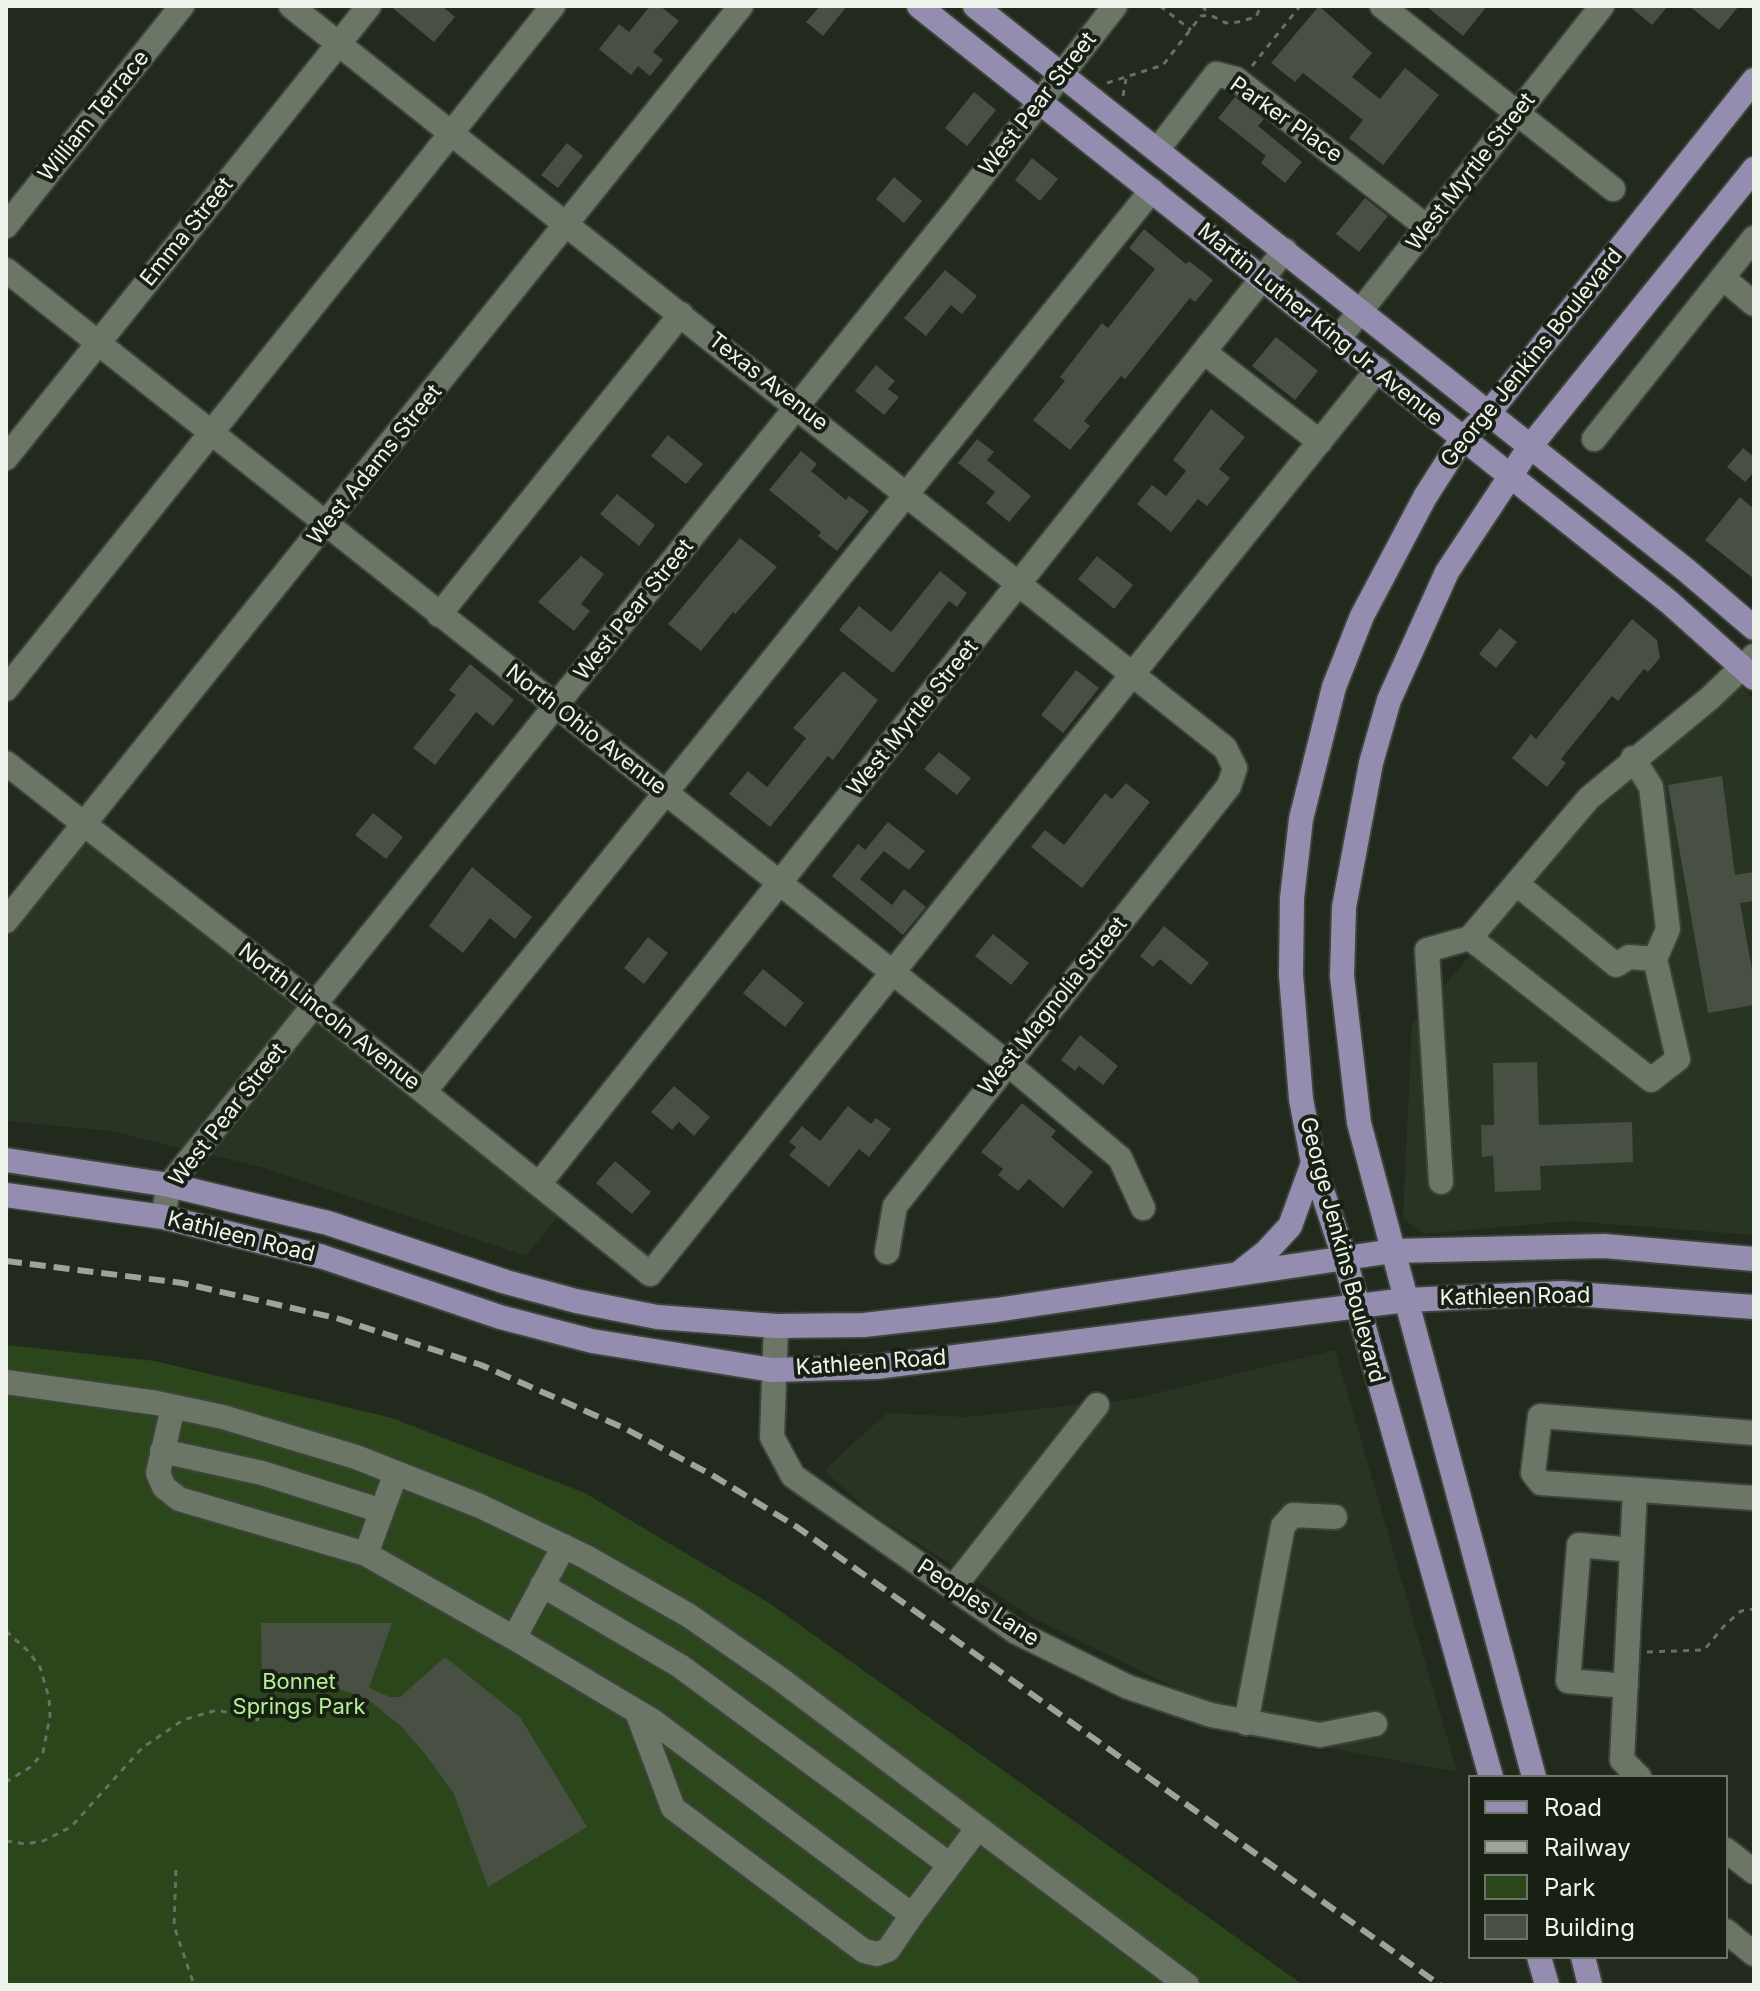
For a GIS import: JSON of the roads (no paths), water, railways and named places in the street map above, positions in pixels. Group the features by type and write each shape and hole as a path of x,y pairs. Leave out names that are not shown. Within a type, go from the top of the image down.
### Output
{"main road":[{"name":"Martin Luther King Jr. Avenue","path":"919,6 1751,667"},
{"name":"Martin Luther King Jr. Avenue","path":"975,6 1686,570 1754,628"},
{"name":"George Jenkins Boulevard","path":"1490,1775 1345,1260 1313,1163 1301,1099 1291,975 1292,898 1304,806 1334,687 1362,616 1392,553 1462,439 1488,414 1754,80"},
{"path":"1533,1775 1359,1123 1348,1051 1342,976 1344,907 1371,763 1389,700 1447,572 1529,448 1754,169"},
{"name":"Kathleen Road","path":"6,1160 169,1185 328,1223 506,1282 576,1301 657,1317 776,1326 864,1325 942,1316 1393,1251 1604,1246 1754,1259"},
{"path":"1236,1275 1266,1252 1290,1226 1313,1163"},
{"name":"Kathleen Road","path":"6,1195 163,1217 323,1257 500,1317 592,1341 772,1370 876,1367 1406,1300 1561,1293 1754,1307"},
{"path":"1540,1959 1547,1985"},
{"path":"1584,1959 1590,1985"}],"street":[{"name":"William Terrace","path":"6,226 182,6"},
{"name":"Texas Avenue","path":"291,6 1021,583 1225,748 1235,768"},
{"name":"Emma Street","path":"6,458 369,6"},
{"path":"6,689 553,6"},
{"name":"West Adams Street","path":"6,921 741,6"},
{"name":"West Pear Street","path":"163,1217 169,1185 556,707 1115,6"},
{"path":"1382,6 1613,189"},
{"name":"West Myrtle Street","path":"1339,338 1602,6"},
{"name":"Parker Place","path":"1158,149 1216,74 1240,82 1428,228"},
{"path":"424,1092 1152,190"},
{"path":"1594,439 1754,238"},
{"name":"West Myrtle Street","path":"539,1184 1285,250"},
{"name":"North Ohio Avenue","path":"6,270 1007,1063 1120,1158 1143,1208"},
{"path":"1723,278 1754,304"},
{"path":"439,615 681,314"},
{"path":"1204,352 1320,442"},
{"path":"893,973 1378,369"},
{"path":"1441,1182 1427,950 1470,938 1589,798 1633,758 1751,667"},
{"path":"1470,938 1651,1080 1678,1059 1655,959 1668,929 1651,787 1633,758"},
{"name":"North Lincoln Avenue","path":"6,763 650,1274 893,973"},
{"name":"West Magnolia Street","path":"887,1252 895,1206 1229,786 1235,768"},
{"path":"1517,884 1616,965 1629,957 1655,959"},
{"name":"Peoples Lane","path":"776,1326 772,1370 772,1437 793,1476 1016,1632 1153,1696 1246,1723 1320,1735 1375,1724"},
{"path":"6,1382 173,1407 251,1426 396,1473 564,1546 688,1615 779,1678 1187,1985"},
{"path":"953,1588 1097,1405"},
{"path":"173,1407 158,1473 164,1487 179,1499 366,1554 637,1712 912,1915"},
{"path":"1754,1433 1540,1416 1533,1473 1541,1483 1754,1498"},
{"path":"162,1451 262,1473 382,1511"},
{"path":"366,1554 396,1473"},
{"path":"1635,1490 1622,1760 1637,1775"},
{"path":"1246,1723 1283,1526 1293,1515 1335,1517"},
{"path":"1626,1686 1568,1681 1579,1545 1632,1550"},
{"path":"514,1638 564,1546"},
{"path":"542,1585 680,1666 950,1865"},
{"path":"637,1712 673,1808 864,1951 877,1954 888,1950 978,1828"},
{"path":"1728,1852 1754,1872"},
{"path":"1728,1933 1754,1954"}],"railway":[{"path":"6,1261 182,1283 336,1318 481,1365 624,1428 712,1475 797,1527 1440,1985"}],"park label":[{"name":"Bonnet Springs Park","path":"299,1694"}]}
